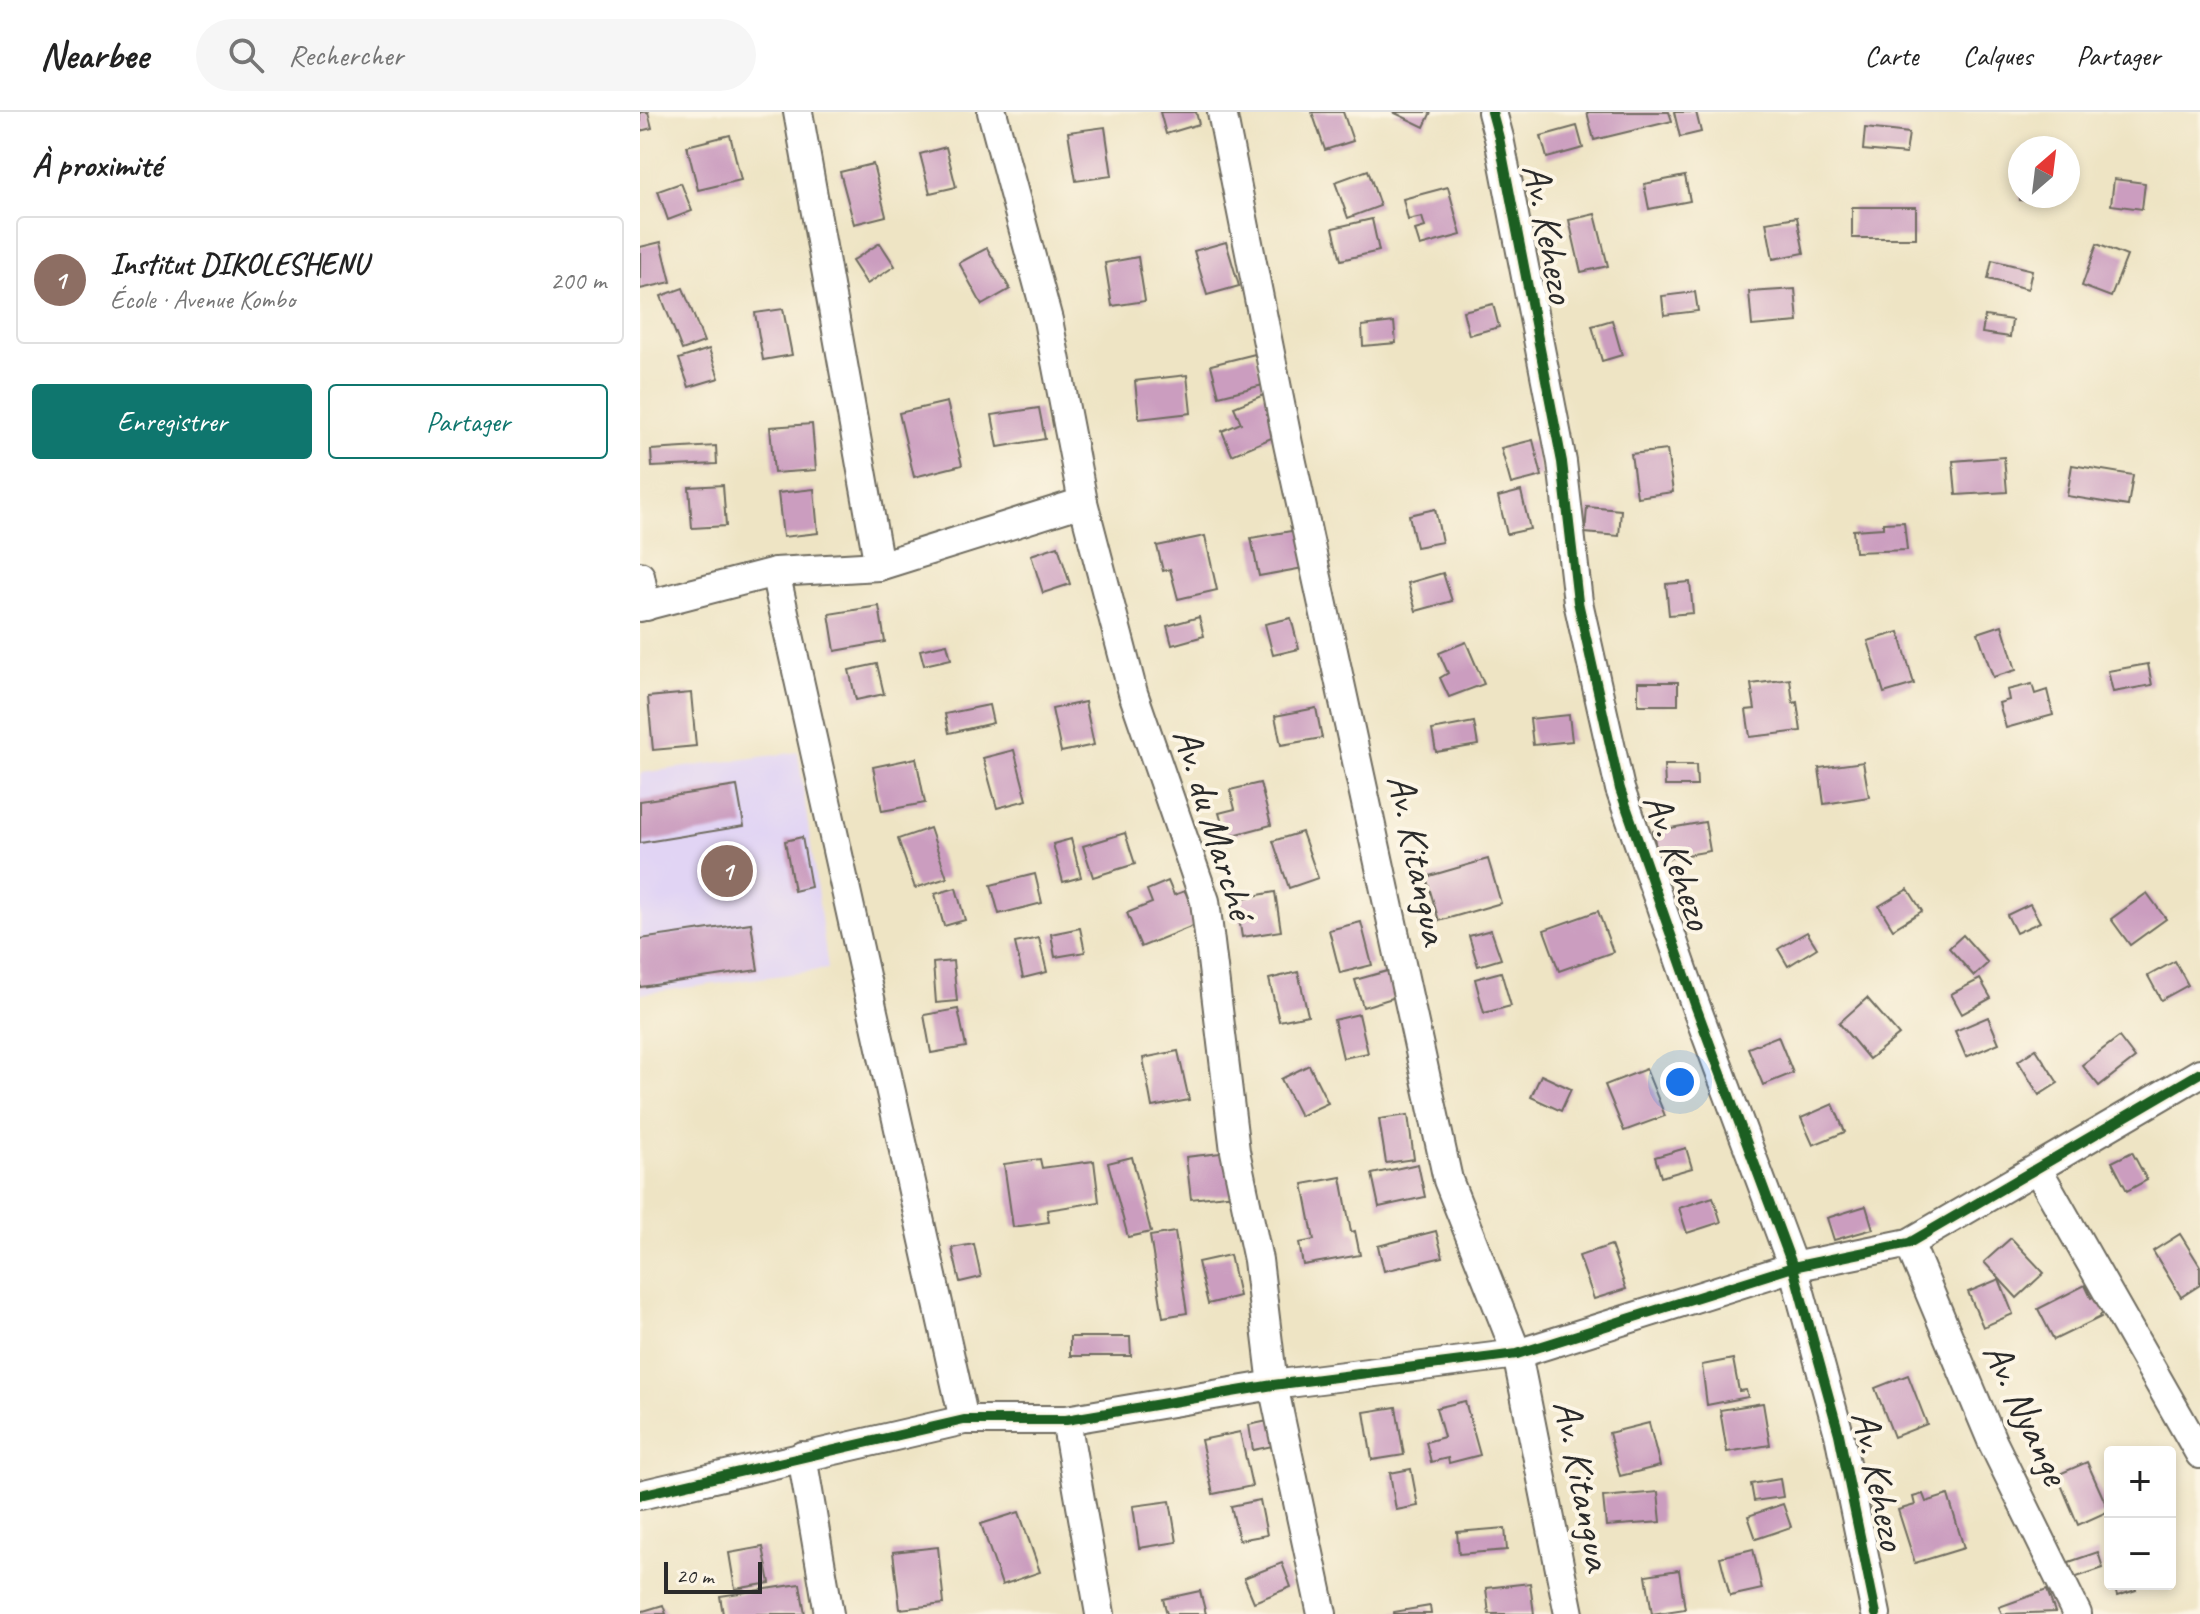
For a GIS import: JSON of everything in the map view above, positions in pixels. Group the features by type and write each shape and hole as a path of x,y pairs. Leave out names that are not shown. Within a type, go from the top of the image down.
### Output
{"street":[{"path":"798,112 879,566"},
{"name":"Av. du Marché","path":"992,112 1048,320 1083,502 1133,693 1205,901 1235,1151 1258,1260 1273,1385 1322,1614"},
{"name":"Av. Kitangua","path":"1222,112 1288,444 1448,1180 1517,1354 1569,1614"},
{"name":"Av. Kehezo","path":"1492,112 1562,462 1578,602 1620,789 1696,1007 1793,1267 1839,1434 1876,1614"},
{"path":"640,576 643,606 775,572 879,566 1083,502"},
{"path":"775,572 964,1420"},
{"path":"640,1495 964,1420 1066,1420 1273,1385 1517,1354 1793,1267 1909,1243 2200,1073"},
{"path":"2038,1170 2200,1454"},
{"name":"Av. Nyange","path":"1909,1243 1993,1443 2077,1614"},
{"path":"1066,1420 1100,1614"},
{"path":"802,1456 829,1614"}],"shaded area":[{"path":"798,752 828,969 640,994 640,773"}],"building":[{"path":"640,112 648,112 652,128 640,131"},
{"path":"1160,112 1196,112 1199,124 1166,134"},
{"path":"1312,112 1343,112 1353,141 1325,150"},
{"path":"1393,112 1431,112 1424,127"},
{"path":"1587,112 1669,112 1672,121 1594,140"},
{"path":"1674,112 1696,112 1701,132 1680,137"},
{"path":"1577,126 1583,148 1547,158 1541,136"},
{"path":"1105,127 1112,176 1076,181 1068,132"},
{"path":"1865,128 1909,133 1906,154 1863,150"},
{"path":"730,135 741,180 698,190 687,146"},
{"path":"946,147 956,187 930,193 920,154"},
{"path":"873,164 886,216 854,224 840,172"},
{"path":"1368,170 1380,206 1348,218 1335,182"},
{"path":"1685,176 1690,201 1649,209 1644,184"},
{"path":"2114,179 2145,183 2142,209 2111,205"},
{"path":"681,183 692,211 668,220 658,191"},
{"path":"1448,187 1461,235 1420,246 1415,230 1425,227 1422,217 1408,220 1403,199"},
{"path":"1852,207 1916,207 1916,238 1852,238"},
{"path":"1595,214 1608,266 1581,272 1569,220"},
{"path":"1797,217 1804,253 1773,259 1766,222"},
{"path":"1372,219 1379,251 1341,260 1333,228"},
{"path":"661,242 671,282 640,289 640,247"},
{"path":"1226,242 1239,286 1207,295 1194,251"},
{"path":"880,243 895,266 867,284 852,261"},
{"path":"2097,244 2127,256 2111,297 2082,286"},
{"path":"987,248 1010,289 982,305 959,263"},
{"path":"1138,257 1145,301 1112,306 1105,263"},
{"path":"1992,260 2032,270 2028,289 1988,279"},
{"path":"683,288 704,342 682,350 661,296"},
{"path":"1795,289 1798,322 1752,326 1749,292"},
{"path":"1695,292 1698,311 1664,315 1662,296"},
{"path":"1493,304 1499,327 1469,335 1463,311"},
{"path":"783,309 792,355 763,360 755,313"},
{"path":"1985,316 2012,320 2010,337 1982,333"},
{"path":"1612,320 1622,355 1602,361 1592,326"},
{"path":"1394,322 1396,343 1363,346 1362,326"},
{"path":"709,349 719,378 689,387 679,359"},
{"path":"1255,354 1263,385 1219,396 1211,365"},
{"path":"1187,375 1191,413 1139,419 1135,381"},
{"path":"1266,394 1283,433 1232,455 1222,431 1241,423 1234,407"},
{"path":"947,402 962,465 914,477 899,413"},
{"path":"1039,408 1045,439 998,447 992,415"},
{"path":"812,424 816,470 774,473 770,427"},
{"path":"1533,440 1542,476 1511,484 1501,448"},
{"path":"716,446 717,464 652,467 651,450"},
{"path":"1667,450 1673,492 1637,497 1631,454"},
{"path":"2004,457 2007,492 1956,495 1953,461"},
{"path":"2072,465 2133,475 2128,506 2067,496"},
{"path":"723,485 726,526 692,528 689,487"},
{"path":"814,489 818,533 783,537 778,493"},
{"path":"1521,491 1530,529 1507,534 1498,497"},
{"path":"1587,507 1621,510 1619,536 1585,533"},
{"path":"1435,509 1442,542 1416,547 1409,515"},
{"path":"1904,522 1907,550 1855,552 1853,530 1883,528 1883,523"},
{"path":"1303,529 1309,567 1259,576 1251,538"},
{"path":"1205,536 1217,590 1178,599 1170,569 1163,571 1157,546"},
{"path":"1058,546 1070,584 1043,593 1031,555"},
{"path":"1443,573 1452,601 1416,611 1408,583"},
{"path":"1690,582 1693,613 1669,615 1666,584"},
{"path":"879,606 885,642 835,651 829,614"},
{"path":"1199,617 1204,636 1172,645 1167,626"},
{"path":"1291,618 1299,649 1273,655 1265,624"},
{"path":"2002,625 2016,670 1993,677 1978,633"},
{"path":"1899,632 1914,684 1884,693 1868,641"},
{"path":"1466,642 1484,684 1449,697 1440,678 1448,673 1439,653"},
{"path":"947,644 951,659 924,665 920,650"},
{"path":"877,664 884,694 856,700 849,670"},
{"path":"2148,664 2152,685 2113,692 2108,671"},
{"path":"1790,679 1801,731 1750,737 1746,710 1755,709 1751,684"},
{"path":"1638,682 1678,682 1678,705 1638,705"},
{"path":"2032,684 2035,694 2047,690 2053,715 2006,728 1999,703 2009,700 2007,690"},
{"path":"691,693 696,746 653,750 648,697"},
{"path":"1085,702 1094,745 1061,752 1052,709"},
{"path":"989,705 993,723 949,733 945,714"},
{"path":"1316,708 1322,738 1281,745 1275,716"},
{"path":"1569,715 1572,741 1533,745 1530,719"},
{"path":"1474,722 1478,745 1436,752 1432,730"},
{"path":"1014,750 1027,800 997,808 983,758"},
{"path":"916,758 925,803 882,811 873,767"},
{"path":"1863,762 1869,797 1824,804 1819,768"},
{"path":"1664,765 1696,765 1697,786 1665,786"},
{"path":"1260,783 1271,825 1226,837 1219,813 1235,809 1230,790"},
{"path":"737,786 744,826 640,843 640,801"},
{"path":"1705,822 1710,851 1658,860 1653,831"},
{"path":"930,828 947,878 915,888 898,839"},
{"path":"1302,832 1318,878 1289,888 1273,841"},
{"path":"1125,833 1135,864 1093,877 1083,846"},
{"path":"802,837 811,887 794,891 785,841"},
{"path":"1071,839 1081,877 1063,882 1053,844"},
{"path":"1488,859 1501,903 1439,921 1426,877"},
{"path":"1035,874 1042,903 999,914 991,885"},
{"path":"1168,881 1174,895 1185,891 1198,924 1141,947 1127,913 1152,903 1147,890"},
{"path":"956,888 965,920 944,926 935,894"},
{"path":"1908,889 1922,911 1893,929 1879,906"},
{"path":"1275,892 1281,931 1242,937 1236,899"},
{"path":"2147,893 2166,919 2130,945 2111,919"},
{"path":"2030,904 2040,922 2016,933 2007,915"},
{"path":"1598,911 1613,952 1559,971 1544,930"},
{"path":"1361,922 1372,965 1340,973 1329,930"},
{"path":"751,923 758,970 640,987 640,939"},
{"path":"1080,928 1085,952 1055,957 1051,934"},
{"path":"1491,930 1501,959 1478,966 1469,936"},
{"path":"1807,932 1817,948 1788,966 1778,949"},
{"path":"1963,935 1988,963 1974,976 1949,948"},
{"path":"1039,938 1047,972 1023,978 1015,943"},
{"path":"953,961 957,1001 936,1003 933,963"},
{"path":"2175,961 2188,985 2161,1000 2148,976"},
{"path":"1391,970 1399,996 1363,1007 1355,980"},
{"path":"1298,972 1308,1015 1279,1021 1269,979"},
{"path":"1501,972 1511,1006 1484,1013 1475,979"},
{"path":"1980,979 1991,998 1962,1014 1951,994"},
{"path":"1867,998 1899,1035 1869,1059 1839,1023"},
{"path":"958,1009 966,1047 931,1053 924,1015"},
{"path":"1359,1014 1368,1053 1343,1058 1334,1020"},
{"path":"1988,1017 1999,1043 1966,1057 1955,1031"},
{"path":"1778,1036 1793,1073 1763,1085 1748,1048"},
{"path":"2119,1037 2135,1058 2099,1086 2082,1065"},
{"path":"2036,1049 2058,1083 2039,1095 2018,1061"},
{"path":"1178,1051 1189,1100 1152,1107 1143,1058"},
{"path":"1309,1065 1328,1103 1300,1116 1281,1079"},
{"path":"1646,1069 1665,1116 1624,1131 1605,1085"},
{"path":"1541,1075 1571,1089 1561,1111 1531,1097"},
{"path":"1833,1104 1845,1132 1813,1145 1801,1118"},
{"path":"1408,1115 1414,1159 1386,1163 1379,1119"},
{"path":"1686,1148 1692,1168 1661,1177 1655,1157"},
{"path":"1229,1152 1235,1194 1191,1199 1186,1157"},
{"path":"2132,1152 2147,1180 2127,1191 2112,1162"},
{"path":"1132,1157 1151,1232 1128,1237 1108,1163"},
{"path":"1040,1159 1042,1168 1094,1161 1099,1202 1047,1210 1049,1222 1013,1227 1004,1164"},
{"path":"1418,1164 1425,1197 1379,1207 1372,1174"},
{"path":"1341,1177 1351,1232 1355,1231 1360,1255 1303,1265 1299,1243 1314,1240 1303,1184"},
{"path":"1713,1197 1721,1222 1687,1233 1679,1208"},
{"path":"1866,1206 1873,1229 1834,1240 1827,1218"},
{"path":"1436,1231 1443,1257 1384,1271 1378,1246"},
{"path":"1175,1232 1187,1313 1163,1317 1150,1236"},
{"path":"2180,1234 2200,1266 2200,1285 2181,1297 2153,1251"},
{"path":"2011,1238 2044,1273 2017,1298 1984,1262"},
{"path":"974,1244 981,1277 960,1282 952,1248"},
{"path":"1611,1245 1626,1289 1594,1299 1579,1256"},
{"path":"1230,1255 1239,1296 1208,1304 1198,1262"},
{"path":"1999,1279 2013,1314 1983,1327 1968,1292"},
{"path":"2085,1285 2091,1298 2101,1293 2109,1310 2054,1340 2038,1309"},
{"path":"1070,1337 1130,1337 1131,1356 1070,1356"},
{"path":"1733,1359 1739,1391 1746,1390 1748,1397 1707,1405 1702,1365"},
{"path":"1908,1375 1927,1424 1894,1437 1875,1388"},
{"path":"1465,1401 1480,1455 1449,1463 1448,1458 1431,1462 1426,1442 1444,1437 1436,1408"},
{"path":"1763,1403 1770,1445 1727,1452 1720,1410"},
{"path":"1396,1407 1404,1455 1372,1460 1364,1412"},
{"path":"1277,1419 1282,1444 1253,1450 1249,1425"},
{"path":"1649,1423 1660,1466 1620,1476 1609,1433"},
{"path":"1240,1432 1252,1486 1213,1494 1201,1440"},
{"path":"2087,1462 2104,1500 2104,1513 2078,1525 2057,1475"},
{"path":"1411,1469 1418,1506 1396,1510 1390,1473"},
{"path":"1780,1479 1783,1497 1754,1501 1751,1484"},
{"path":"1658,1492 1661,1522 1606,1526 1603,1497"},
{"path":"1923,1494 1926,1502 1948,1495 1964,1548 1915,1563 1898,1510 1915,1505 1913,1497"},
{"path":"1260,1500 1267,1535 1239,1540 1231,1506"},
{"path":"1170,1501 1177,1542 1139,1548 1133,1506"},
{"path":"1783,1504 1791,1527 1756,1539 1748,1516"},
{"path":"1019,1512 1040,1572 1002,1585 981,1524"},
{"path":"1505,1528 1507,1550 1459,1554 1457,1532"},
{"path":"763,1547 770,1583 735,1589 729,1553"},
{"path":"938,1547 944,1604 900,1609 893,1552"},
{"path":"1753,1549 1762,1589 1730,1596 1720,1557"},
{"path":"2098,1552 2103,1568 2074,1578 2069,1562"},
{"path":"1282,1563 1291,1587 1254,1602 1244,1578"},
{"path":"1679,1570 1685,1609 1652,1614 1646,1575"},
{"path":"1530,1583 1534,1614 1489,1614 1486,1588"},
{"path":"800,1584 805,1614 723,1614 720,1596"},
{"path":"2047,1590 2055,1612 2002,1614 1999,1607"},
{"path":"2116,1590 2136,1590 2117,1596"},
{"path":"1200,1591 1206,1614 1167,1614 1163,1599"},
{"path":"663,1605 666,1614 640,1614 640,1612"},
{"path":"1430,1606 1431,1614 1394,1614 1394,1612"}],"cycle path":[{"path":"1492,112 1562,462 1578,602 1620,789 1696,1007 1793,1267 1839,1434 1876,1614"},
{"path":"640,1495 964,1420 1066,1420 1273,1385 1517,1354 1793,1267 1909,1243 2200,1073"}],"place":[{"name":"Institut DIKOLESHENU","path":"727,871"}]}
